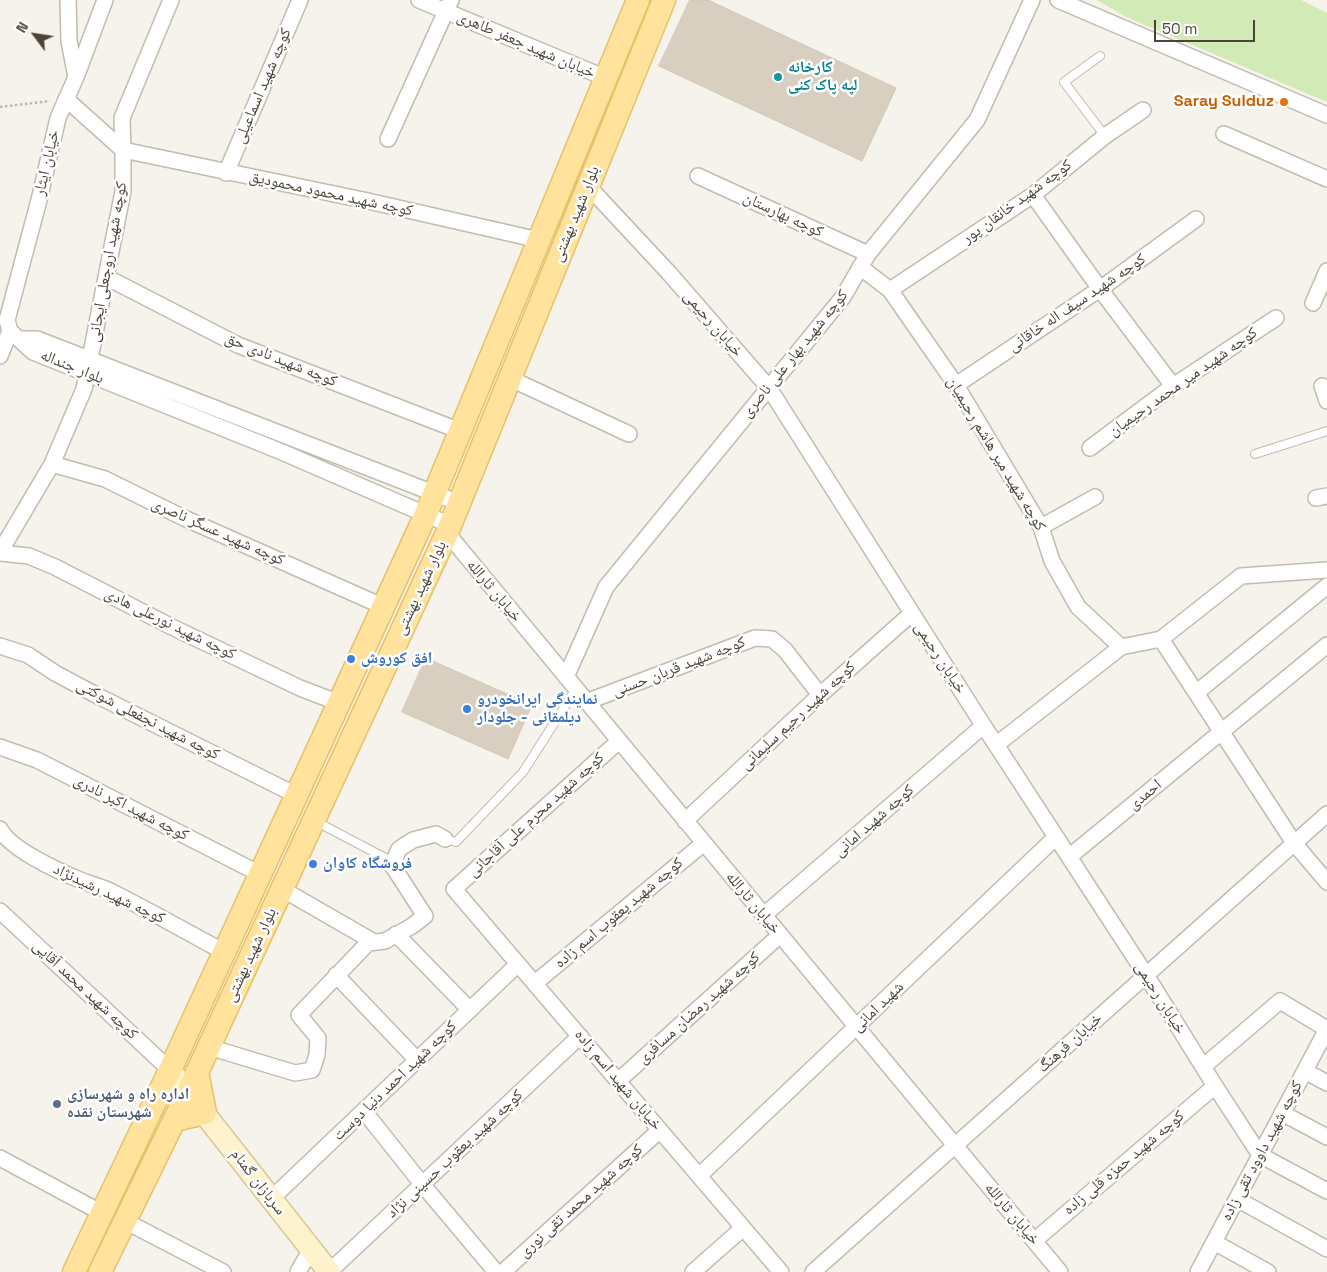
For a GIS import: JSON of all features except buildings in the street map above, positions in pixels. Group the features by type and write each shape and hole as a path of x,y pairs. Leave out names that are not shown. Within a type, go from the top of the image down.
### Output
{"main road":[{"name":"بلوار شهید بهشتی","path":"74,1272 170,1070 426,514 638,0"},
{"name":"بلوار شهید بهشتی","path":"100,1272 188,1092 448,529 664,0"},
{"path":"174,1120 205,1114 197,1072"}],"street":[{"path":"68,0 69,41 76,77"},
{"name":"خیابان ایثار","path":"0,356 15,335 7,320 39,200 58,118 76,77 105,0"},
{"name":"کوچه شهید اروجعلی ایجانی","path":"0,553 52,464 84,389 123,191 122,118 171,0"},
{"name":"کوچه شهید اسماعیلی","path":"226,173 300,0"},
{"name":"خیابان شهید جعفر طاهری","path":"419,0 448,6 606,78"},
{"name":"کوچه شهید بهار علی ناصری","path":"566,677 606,587 844,297 864,261 977,120 1032,0"},
{"path":"1058,0 1327,115"},
{"path":"388,139 448,6"},
{"path":"66,99 123,150"},
{"name":"کوچه شهید خانقان پور","path":"890,290 1033,195 1105,136 1143,110"},
{"path":"1224,134 1327,179"},
{"name":"کوچه شهید محمود محمودیق","path":"123,150 226,173 368,201 539,240"},
{"name":"کوچه بهارستان","path":"698,176 864,261"},
{"name":"خیابان رحیمی","path":"588,186 669,273 769,388 911,614 1146,975 1260,1155"},
{"path":"1033,195 1100,289 1173,386"},
{"name":"کوچه شهید سیف اله خاقانی","path":"956,385 1100,289 1196,219"},
{"name":"کوچه شهید میر هاشم رحیمیان","path":"864,261 890,290 956,385 1041,527 1052,560 1078,606 1121,647"},
{"path":"1313,303 1327,271"},
{"name":"کوچه شهید نادی حق","path":"106,277 238,345 460,431"},
{"name":"کوچه شهید میر محمد رحیمیان","path":"1090,448 1173,386 1276,318"},
{"name":"بلوار جنداله","path":"15,335 37,339 89,367 227,430 426,514 448,529"},
{"name":"بلوار جنداله","path":"89,367 236,416 459,503"},
{"path":"509,378 629,434"},
{"path":"1322,386 1327,401"},
{"path":"227,430 236,416"},
{"name":"کوچه شهید عسگر ناصری","path":"52,464 105,479 184,518 382,606"},
{"path":"1041,527 1095,497"},
{"name":"خیابان ثارالله","path":"448,529 586,702 1060,1272"},
{"name":"کوچه شهید نورعلی هادی","path":"0,553 29,556 55,567 180,631 338,704"},
{"path":"996,745 1121,647 1161,639 1241,576 1327,570"},
{"path":"1196,693 1327,586"},
{"name":"کوچه شهید رحیم سلیمانی","path":"685,821 820,694 911,614"},
{"name":"کوچه شهید قربان حسنی","path":"586,702 755,638 772,639 794,660 820,694"},
{"path":"1161,639 1294,844 1327,882"},
{"name":"احمدی","path":"1069,857 1327,645"},
{"name":"کوچه شهید نجفعلی شوکتی","path":"0,646 28,655 55,673 98,696 296,795"},
{"name":"کوچه شهید امانی","path":"764,916 983,726"},
{"name":"کوچه شهید محرم علی آقاجانی","path":"454,889 619,740"},
{"name":"کوچه شهید اکبر نادری","path":"0,747 38,760 260,874"},
{"name":"خیابان فرهنگ","path":"813,1272 1327,814"},
{"name":"کوچه شهید رشیدنژاد","path":"0,828 4,836 9,840 46,864 80,880 110,891 224,952"},
{"path":"209,1047 296,1073 312,1070 317,1055 318,1038 299,1015 368,943 385,940 412,926 425,916 392,865 400,849 414,840 436,834 445,839"},
{"name":"شهید امانی","path":"699,1176 1056,837"},
{"name":"کوچه شهید یعقوب اسم زاده","path":"535,983 704,843"},
{"path":"282,889 374,942"},
{"name":"خیابان شهید اسم زاده","path":"454,889 781,1272"},
{"name":"کوچه شهید محمد آقایی","path":"0,911 170,1070"},
{"path":"396,934 470,1010"},
{"name":"کوچه شهید رمضان مسافری","path":"618,1081 780,935"},
{"name":"کوچه شهید احمد دنیا دوست","path":"271,1199 518,964"},
{"path":"336,976 417,1060"},
{"path":"1204,1066 1280,1001 1327,1029"},
{"name":"کوچه شهید داوود تقی زاده","path":"1198,1272 1327,1029"},
{"name":"کوچه شهید یعقوب حسینی نژاد","path":"329,1272 580,1036"},
{"name":"سربازان گمنام","path":"170,1070 329,1272"},
{"path":"1305,1071 1327,1083"},
{"name":"کوچه شهید حمزه قلی زاده","path":"1034,1241 1215,1086"},
{"path":"364,1111 496,1272"},
{"path":"1282,1113 1327,1137"},
{"name":"کوچه شهید محمد تقی نوری","path":"503,1272 660,1130"},
{"path":"1260,1155 1327,1191"},
{"path":"0,1158 102,1213"},
{"path":"1236,1200 1327,1249"},
{"path":"125,1221 223,1272"},
{"path":"693,1272 743,1228"},
{"path":"1214,1242 1268,1272"},
{"path":"298,1272 311,1249"}],"lane":[{"path":"1100,56 1064,82 1105,136"},
{"path":"1255,454 1327,431"},
{"name":"کوچه شهید محرم علی آقاجانی","path":"445,839 456,842 523,772 576,689"},
{"path":"314,820 393,862"}],"path":[{"path":"0,107 66,99"}],"green space":[{"path":"1097,0 1301,0 1327,13 1327,102 1126,17"}],"place":[{"name":"کارخانه لپه پاک کنی","path":"778,77"},
{"name":"Saray Sulduz","path":"1284,102"},
{"name":"افق کوروش","path":"351,659"},
{"name":"نمایندگی ایرانخودرو دیلمقانی - جلودار","path":"467,709"},
{"name":"فروشگاه کاوان","path":"313,864"},
{"name":"اداره راه و شهرسازی شهرستان نقده","path":"57,1104"}]}
